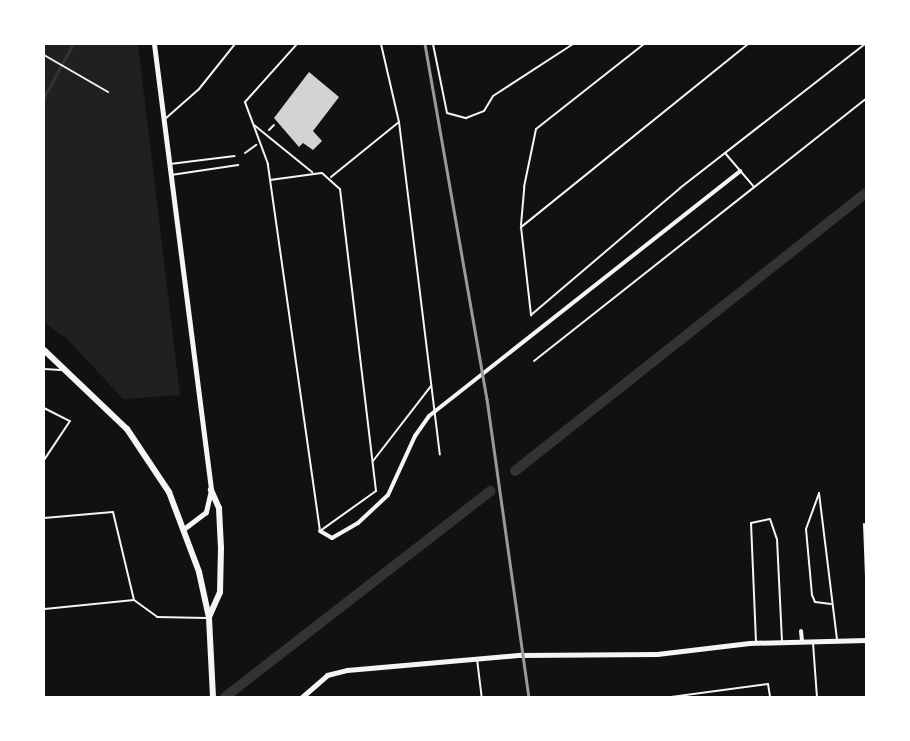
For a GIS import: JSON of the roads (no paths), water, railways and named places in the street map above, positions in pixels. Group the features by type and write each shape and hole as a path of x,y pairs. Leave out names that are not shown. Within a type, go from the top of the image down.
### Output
{"main road":[{"path":"44,350 70,371 142,449 185,528 209,618 213,697"},
{"path":"209,618 220,592 221,557 219,508 211,490"}],"street":[{"path":"154,44 211,490 206,512 185,528"},
{"path":"320,531 332,538 358,523 388,495 415,436 429,416 740,171"},
{"path":"801,631 802,641"},
{"path":"302,697 327,675 341,671 477,659 657,654 756,643 866,640"}],"lane":[{"path":"164,119 199,89 235,44"},
{"path":"253,124 312,172 331,177 340,189 376,491 320,531 270,180 245,102 297,44"},
{"path":"381,44 399,122 440,454"},
{"path":"433,44 447,113 466,118 484,111 494,96 573,44"},
{"path":"644,44 536,129 524,186 521,227 531,315 725,153 864,44"},
{"path":"521,227 748,44"},
{"path":"534,361 866,99"},
{"path":"331,177 399,122"},
{"path":"725,153 754,187"},
{"path":"170,164 235,156"},
{"path":"171,175 238,166"},
{"path":"270,180 312,172"},
{"path":"44,369 70,371"},
{"path":"373,462 431,386"},
{"path":"44,408 70,421 44,460"},
{"path":"832,604 815,602 812,595 806,529 819,493 834,586 832,604 838,640"},
{"path":"44,518 113,512 134,600 157,618 209,618"},
{"path":"756,643 751,523 770,519 777,539 782,642"},
{"path":"864,524 866,576"},
{"path":"44,609 134,600"},
{"path":"813,641 818,697"},
{"path":"477,659 482,697"},
{"path":"671,697 768,684 770,697"}],"waterway":[{"path":"44,97 73,44"},
{"path":"515,471 866,193"},
{"path":"225,697 491,491"}],"railway":[{"path":"425,44 487,399 529,697"}]}
